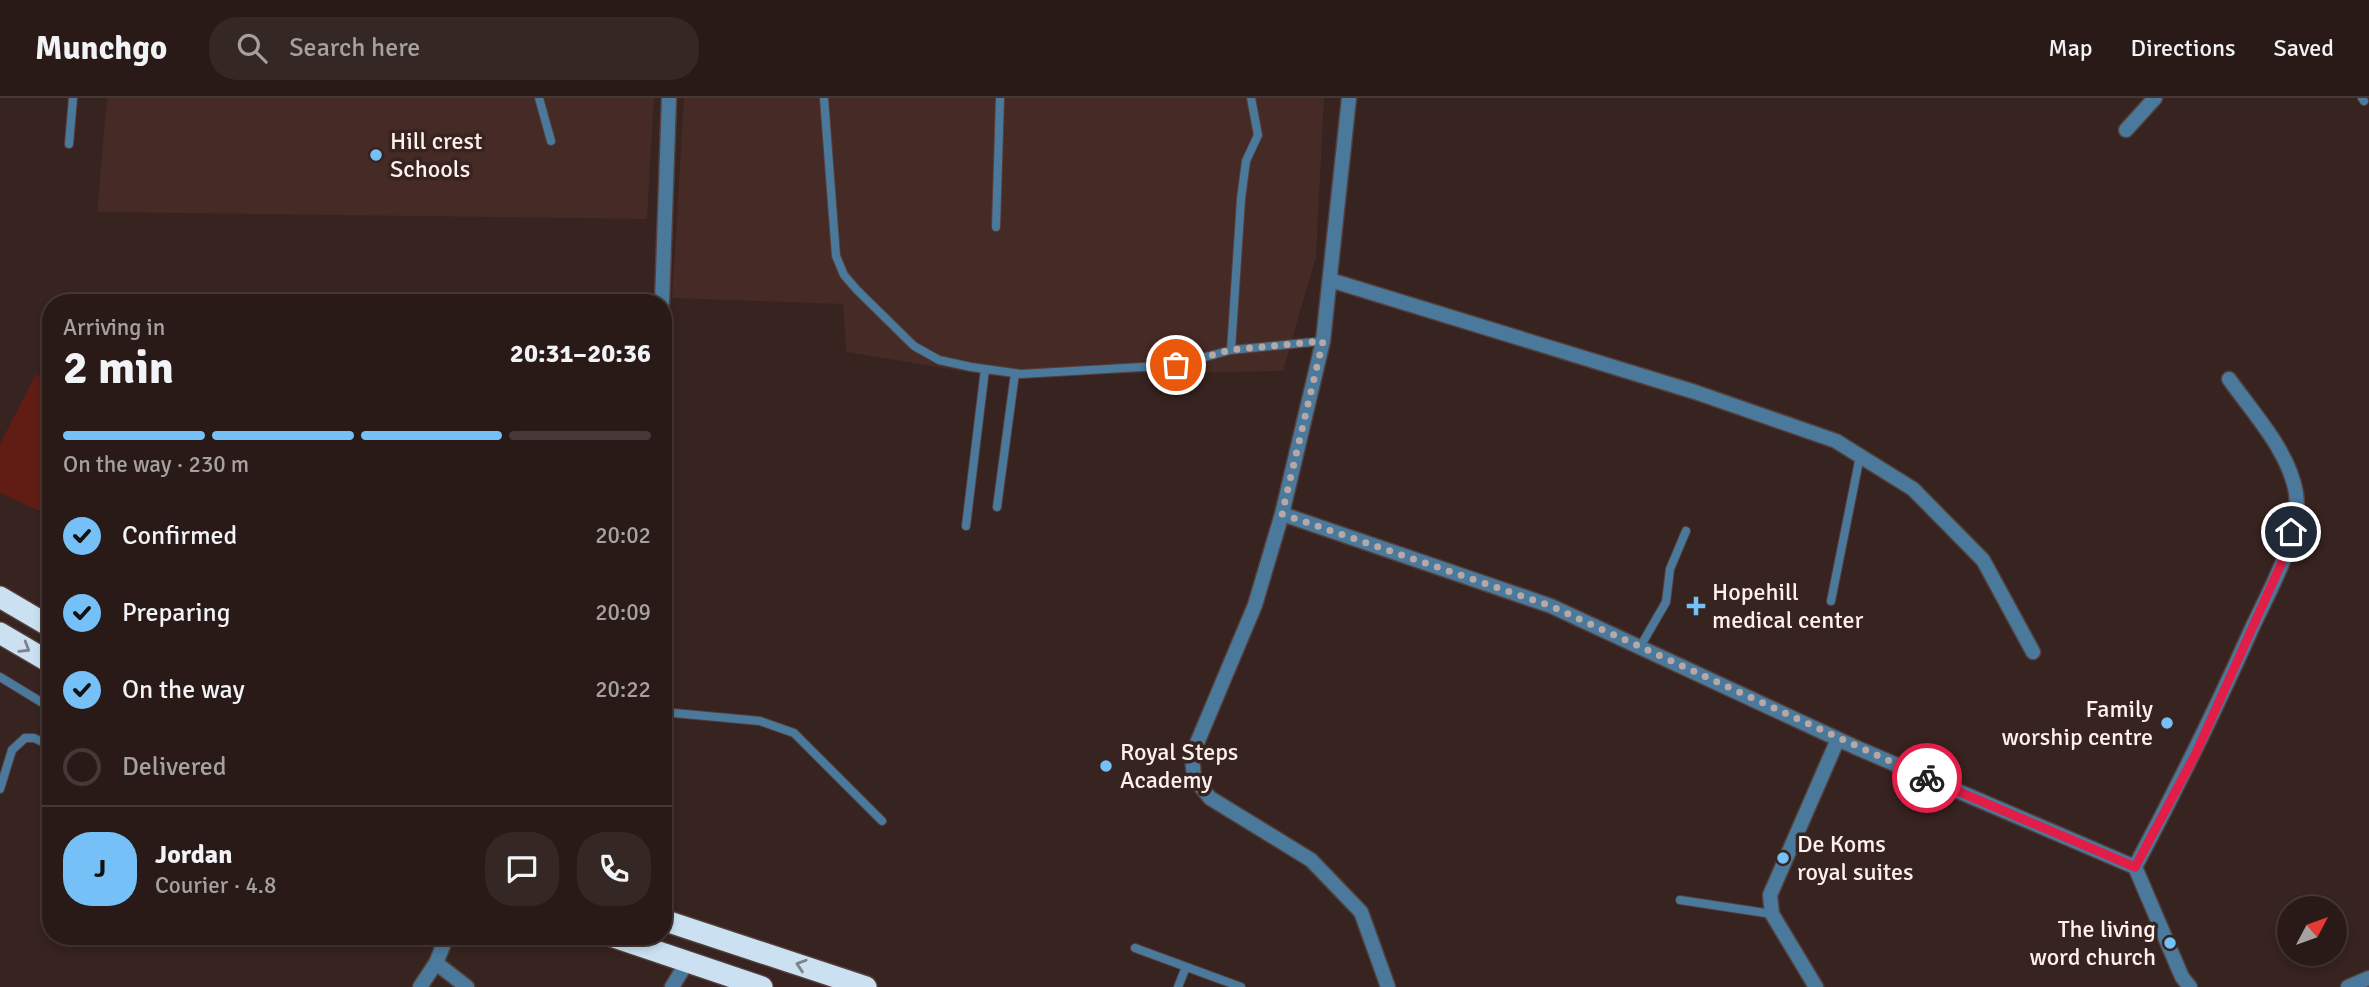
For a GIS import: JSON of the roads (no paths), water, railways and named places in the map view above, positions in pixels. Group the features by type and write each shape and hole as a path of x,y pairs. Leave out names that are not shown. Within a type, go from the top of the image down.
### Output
{"highway":[{"path":"0,597 42,622"},
{"path":"0,633 42,658"},
{"path":"672,922 866,987"},
{"path":"635,945 762,987"}],"street":[{"path":"662,294 669,98"},
{"path":"1349,98 1323,341 1282,514 1255,605 1192,755 1194,778 1210,798 1311,860 1361,912 1388,987"},
{"path":"2126,130 2155,98"},
{"path":"1330,280 1695,392 1836,441 1913,489 1983,560 2033,652"},
{"path":"2135,867 2195,755 2286,553 2296,515 2296,494 2290,472 2229,379"},
{"path":"1282,514 1551,606 1838,739 2135,867 2182,977 2190,987"},
{"path":"1816,987 1772,914 1770,895 1838,739"},
{"path":"420,987 436,963 443,945"},
{"path":"436,963 467,987"},
{"path":"671,987 686,964"},
{"path":"2348,987 2369,978"}],"lane":[{"path":"69,144 73,98"},
{"path":"539,98 551,141"},
{"path":"824,98 836,256 844,275 914,345 939,360 1016,373 1176,365 1230,350 1323,341"},
{"path":"996,227 1000,98"},
{"path":"1230,350 1241,199 1246,161 1258,135 1251,98"},
{"path":"966,526 985,369"},
{"path":"997,507 1016,373"},
{"path":"1831,601 1860,456"},
{"path":"1640,647 1665,602 1670,569 1686,531"},
{"path":"0,677 42,703"},
{"path":"672,713 760,721 794,733 882,821"},
{"path":"0,789 12,750 25,738 42,742"},
{"path":"1681,900 1772,914"},
{"path":"1135,948 1241,987"},
{"path":"1178,987 1186,967"}],"place":[{"name":"Hill crest Schools","path":"376,155"},
{"name":"Hopehill medical center","path":"1696,606"},
{"name":"Family worship centre","path":"2167,723"},
{"name":"Royal Steps Academy","path":"1106,766"},
{"name":"De Koms royal suites","path":"1783,858"},
{"name":"The living word church","path":"2170,943"}]}
